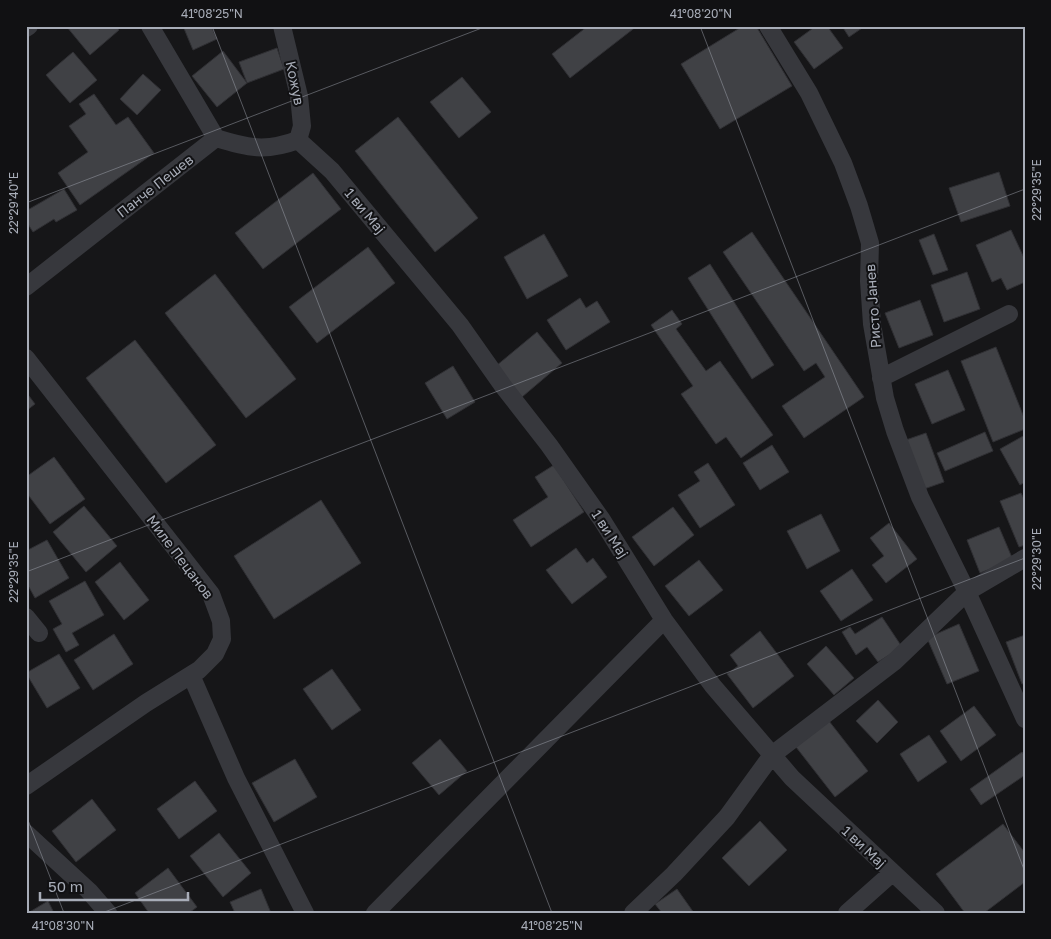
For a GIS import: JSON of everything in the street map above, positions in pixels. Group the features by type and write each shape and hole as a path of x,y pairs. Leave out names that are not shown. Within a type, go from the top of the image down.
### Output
{"street":[{"path":"150,26 216,138 258,148 281,147 298,140"},
{"name":"Кожув","path":"282,26 299,96 302,126 298,140"},
{"name":"Ристо Јанев","path":"768,26 809,93 843,163 859,206 870,243 869,281 872,324 885,398 895,431 920,497 967,592 1025,719"},
{"name":"Панче Пешев","path":"26,287 216,138"},
{"name":"1 ви Мај","path":"298,140 332,171 460,325 602,520 664,620 712,686 792,778 936,913"},
{"path":"881,378 1009,314"},
{"name":"Миле Пецанов","path":"26,358 211,594 221,621 222,638 214,654 199,670 146,703 26,786"},
{"path":"633,913 674,874 728,817 772,755 895,661 967,592 1025,558"},
{"path":"26,617 39,633"},
{"path":"375,913 664,620"},
{"path":"191,675 236,778 305,913"},
{"path":"26,833 89,891 108,913"},
{"path":"847,913 892,873"}],"building":[{"path":"68,26 115,26 119,30 90,55"},
{"path":"183,26 211,26 217,39 193,50"},
{"path":"588,26 637,26 570,78 552,54"},
{"path":"743,26 756,26 792,86 720,129 681,64"},
{"path":"816,26 827,26 843,48 814,69 794,42"},
{"path":"842,26 865,26 849,37"},
{"path":"277,48 284,69 247,83 239,62"},
{"path":"223,51 247,83 217,107 192,76"},
{"path":"73,52 97,80 70,103 46,75"},
{"path":"143,74 161,90 137,115 120,99"},
{"path":"462,77 491,112 459,138 430,102"},
{"path":"94,94 116,125 128,117 154,153 80,205 58,173 88,152 69,126 86,114 79,104"},
{"path":"398,117 478,218 435,252 355,151"},
{"path":"999,172 1010,206 961,222 949,188"},
{"path":"313,173 341,209 263,269 235,233"},
{"path":"64,189 77,210 56,222 54,219 33,232 26,221 26,211"},
{"path":"1011,230 1025,260 1025,282 1007,290 1001,278 992,282 976,245"},
{"path":"752,232 864,397 804,438 782,406 825,377 816,363 804,371 723,252"},
{"path":"544,234 568,276 527,299 504,257"},
{"path":"934,234 948,270 933,275 919,240"},
{"path":"368,247 395,283 317,343 289,307"},
{"path":"710,264 774,365 752,379 688,278"},
{"path":"967,272 980,309 944,322 931,285"},
{"path":"215,274 296,379 246,418 165,313"},
{"path":"580,298 586,308 597,301 610,322 566,350 547,320"},
{"path":"920,300 933,335 899,348 885,313"},
{"path":"672,310 682,324 676,329 706,371 720,361 773,435 741,458 726,437 716,444 681,394 693,386 651,325"},
{"path":"537,332 562,363 522,397 496,366"},
{"path":"135,340 216,445 166,483 86,378"},
{"path":"996,347 1025,420 1025,429 993,442 961,361"},
{"path":"453,366 475,402 447,419 425,383"},
{"path":"948,370 965,410 932,424 915,384"},
{"path":"26,392 35,404 26,411"},
{"path":"985,432 993,451 945,471 937,453"},
{"path":"926,433 944,482 921,490 903,441"},
{"path":"1025,435 1025,482 1020,485 1000,449"},
{"path":"772,445 789,472 760,490 743,463"},
{"path":"54,457 85,499 50,524 26,492 26,477"},
{"path":"708,463 735,505 700,528 678,495 700,481 694,472"},
{"path":"554,465 584,512 531,547 513,520 548,497 535,477"},
{"path":"1021,493 1025,501 1025,545 1019,547 1000,501"},
{"path":"321,500 361,563 274,619 234,556"},
{"path":"84,506 117,546 86,572 53,532"},
{"path":"673,507 694,535 654,566 632,537"},
{"path":"821,514 840,551 807,569 787,531"},
{"path":"889,523 917,559 886,583 872,565 884,556 870,538"},
{"path":"999,527 1013,560 980,573 967,540"},
{"path":"47,540 69,578 35,598 29,587 26,589 26,551"},
{"path":"576,548 587,563 593,558 607,577 572,604 546,570"},
{"path":"699,560 723,590 689,616 665,586"},
{"path":"120,562 149,600 124,620 95,582"},
{"path":"852,569 873,600 841,621 820,591"},
{"path":"85,581 104,615 72,633 79,645 66,652 53,629 62,624 49,601"},
{"path":"882,617 902,647 878,662 867,647 856,655 842,632 850,627 855,634"},
{"path":"959,624 979,671 947,684 927,638"},
{"path":"760,631 794,676 753,708 727,674 738,666 730,655"},
{"path":"114,634 133,664 93,690 74,660"},
{"path":"1025,635 1025,683 1022,684 1006,642"},
{"path":"826,646 854,678 834,695 807,664"},
{"path":"59,654 80,688 47,708 26,673"},
{"path":"332,669 361,710 332,730 303,689"},
{"path":"878,700 898,722 877,743 856,721"},
{"path":"974,706 996,735 961,761 940,731"},
{"path":"829,721 868,771 835,797 796,747"},
{"path":"929,735 947,762 918,782 900,754"},
{"path":"440,739 467,771 439,795 412,763"},
{"path":"1022,752 1025,756 1025,775 981,805 970,789"},
{"path":"295,759 317,797 274,822 252,783"},
{"path":"195,781 217,811 179,839 157,809"},
{"path":"92,799 116,830 76,862 52,831"},
{"path":"760,821 787,850 749,886 722,858"},
{"path":"1003,824 1025,853 1025,882 984,913 965,913 936,874"},
{"path":"219,833 251,873 223,897 190,856"},
{"path":"168,868 197,907 189,913 149,913 135,893"},
{"path":"261,889 271,913 235,913 230,902"},
{"path":"677,889 694,913 662,913 655,904"},
{"path":"48,901 54,913 28,913"}]}
